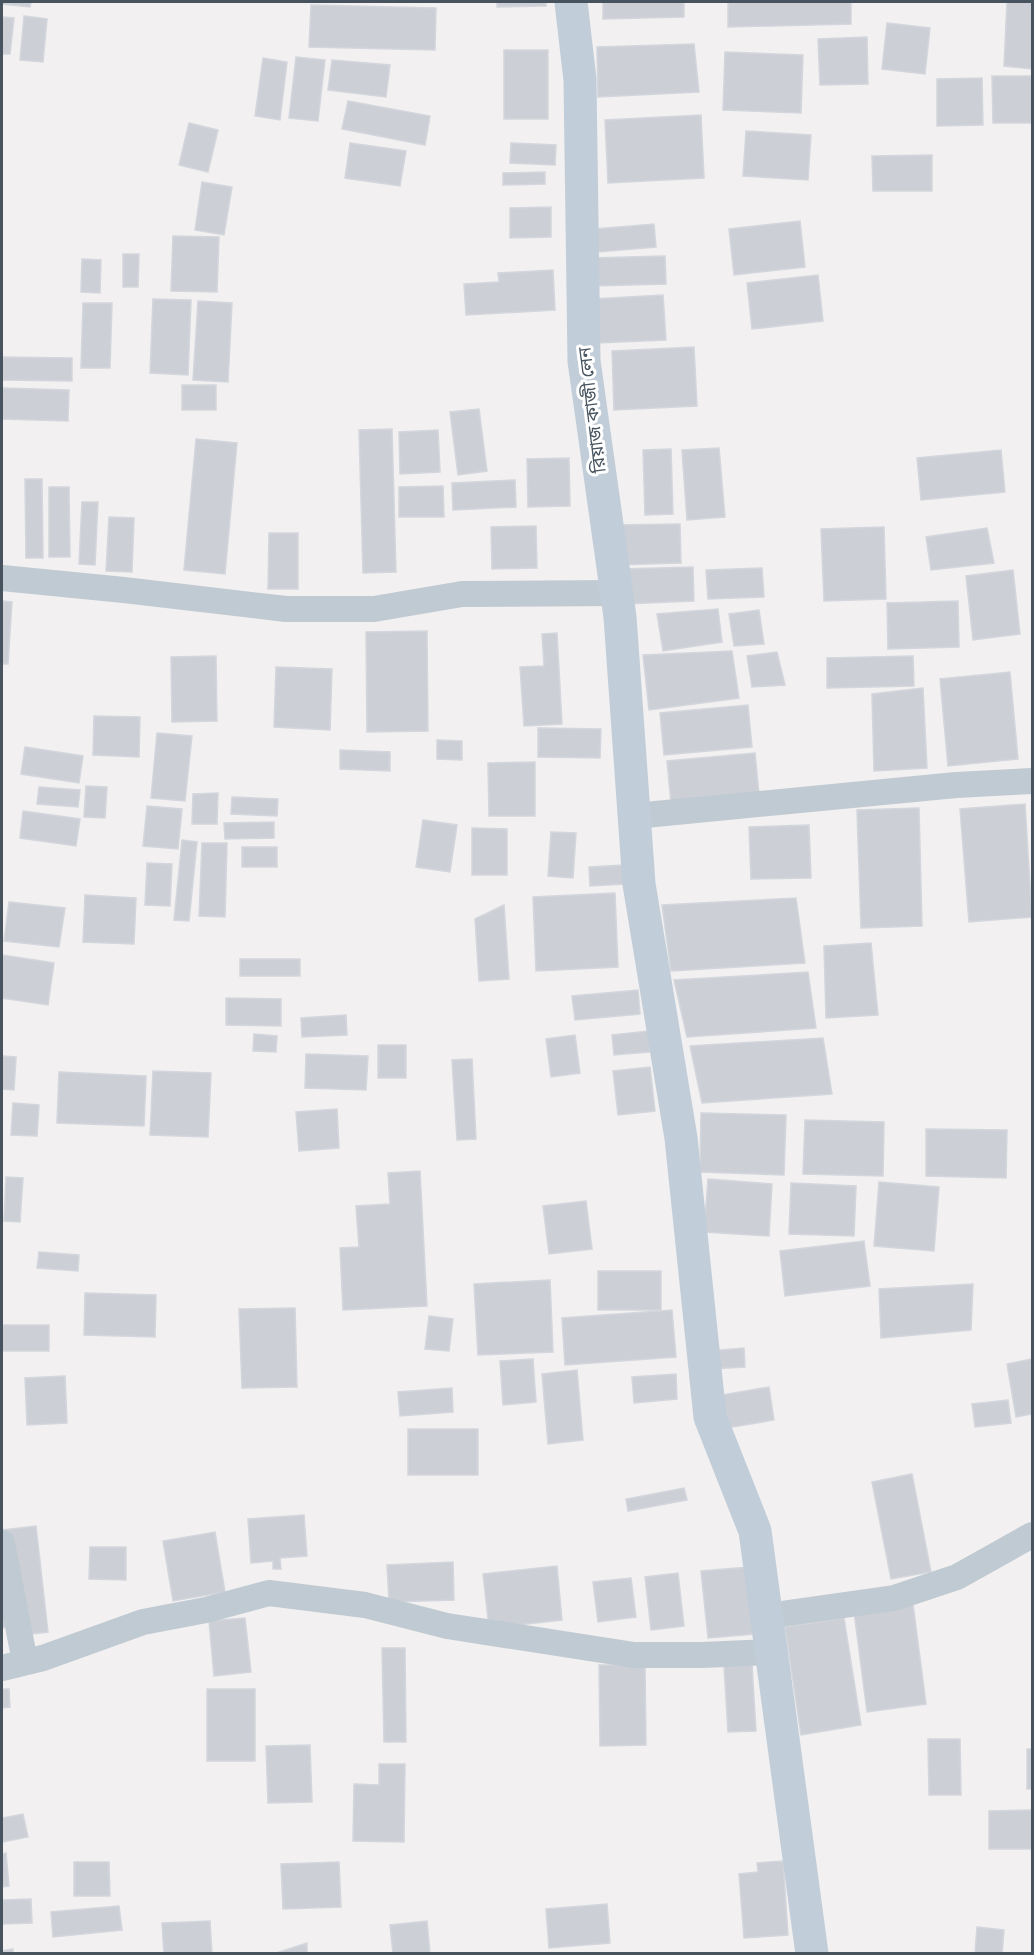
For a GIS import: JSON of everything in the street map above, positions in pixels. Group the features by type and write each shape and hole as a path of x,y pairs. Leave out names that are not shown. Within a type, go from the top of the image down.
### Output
{"street":[{"name":"রিয়াজ কাজী লেন","path":"571,2 580,80 584,361 617,593 639,884 681,1138 710,1417 755,1531 812,1953"},
{"path":"2,578 285,609 374,609 462,594 617,593"},
{"path":"635,816 956,785 1032,781"},
{"path":"767,1616 894,1598 957,1577 1032,1535"},
{"path":"2,1544 13,1665 43,1658 143,1622 206,1610 269,1593 365,1605 447,1626 634,1655 771,1652"}],"building":[{"path":"2,2 31,2 30,7 2,4"},
{"path":"497,2 546,2 546,6 497,7"},
{"path":"603,2 684,2 684,17 603,19"},
{"path":"728,2 851,2 851,24 728,27"},
{"path":"1007,2 1032,2 1032,69 1004,66"},
{"path":"311,5 436,8 435,50 309,47"},
{"path":"24,16 47,19 43,62 20,60"},
{"path":"2,17 14,18 10,54 2,54"},
{"path":"887,23 930,28 925,74 882,69"},
{"path":"867,37 868,84 820,85 818,39"},
{"path":"694,44 699,92 598,97 597,47"},
{"path":"504,50 548,50 548,119 504,119"},
{"path":"725,52 803,55 801,113 723,110"},
{"path":"296,57 325,60 318,121 289,118"},
{"path":"263,58 287,62 280,120 255,116"},
{"path":"332,60 390,65 386,97 328,90"},
{"path":"992,76 1032,76 1032,123 993,123"},
{"path":"982,78 983,125 937,126 937,79"},
{"path":"348,101 430,116 425,145 342,129"},
{"path":"701,115 704,178 608,183 605,120"},
{"path":"189,123 218,130 208,172 179,165"},
{"path":"746,131 811,135 808,180 743,176"},
{"path":"350,143 406,151 400,186 345,178"},
{"path":"511,143 556,145 555,165 510,163"},
{"path":"932,155 932,191 873,191 872,156"},
{"path":"545,172 545,184 503,185 503,173"},
{"path":"202,182 232,187 224,235 195,230"},
{"path":"551,207 551,237 510,238 510,208"},
{"path":"800,221 805,267 734,275 729,229"},
{"path":"654,224 656,247 598,252 595,229"},
{"path":"173,236 219,237 217,292 171,291"},
{"path":"123,254 139,254 138,287 123,287"},
{"path":"665,256 666,284 592,286 591,258"},
{"path":"82,259 101,260 100,293 81,292"},
{"path":"553,270 555,310 466,315 464,284 499,282 498,273"},
{"path":"818,275 823,321 752,329 747,283"},
{"path":"663,295 666,340 596,343 593,299"},
{"path":"153,299 191,300 188,375 150,373"},
{"path":"198,301 232,303 228,382 193,380"},
{"path":"83,303 112,303 110,368 81,368"},
{"path":"694,347 697,406 614,410 612,351"},
{"path":"2,357 72,358 72,381 2,380"},
{"path":"182,385 216,385 216,410 182,410"},
{"path":"2,388 69,390 68,421 2,419"},
{"path":"479,409 487,471 458,475 450,412"},
{"path":"392,429 396,572 363,573 359,430"},
{"path":"438,430 440,472 400,474 399,432"},
{"path":"196,439 237,443 225,574 184,570"},
{"path":"719,448 725,517 687,520 682,450"},
{"path":"671,449 673,514 645,515 643,450"},
{"path":"1001,450 1005,492 921,500 917,458"},
{"path":"569,458 570,506 528,507 527,459"},
{"path":"25,479 42,479 43,558 26,558"},
{"path":"515,480 516,507 453,510 452,483"},
{"path":"443,486 444,517 399,517 399,487"},
{"path":"49,487 69,487 70,557 49,557"},
{"path":"82,502 98,502 95,565 79,564"},
{"path":"109,517 134,518 132,572 106,571"},
{"path":"680,524 681,563 615,565 614,525"},
{"path":"536,526 537,568 492,569 491,527"},
{"path":"884,527 886,599 824,601 821,529"},
{"path":"987,528 994,563 931,570 926,537"},
{"path":"269,533 298,533 298,589 268,589"},
{"path":"693,567 694,601 624,604 622,569"},
{"path":"762,568 764,597 708,599 706,570"},
{"path":"1013,570 1020,634 973,640 966,576"},
{"path":"2,601 12,602 8,664 2,664"},
{"path":"958,601 959,647 888,649 887,603"},
{"path":"718,609 722,642 663,651 657,614"},
{"path":"759,610 764,644 734,646 729,614"},
{"path":"427,631 428,731 367,732 366,632"},
{"path":"557,633 562,724 524,726 520,667 544,666 542,634"},
{"path":"732,651 739,698 649,710 643,655"},
{"path":"777,652 785,685 752,687 747,656"},
{"path":"216,656 217,721 172,722 171,657"},
{"path":"913,656 914,686 827,688 827,658"},
{"path":"276,667 332,669 330,730 274,727"},
{"path":"1010,672 1018,759 948,766 940,679"},
{"path":"923,688 927,768 874,771 872,694"},
{"path":"748,705 752,747 664,755 660,713"},
{"path":"94,716 140,717 139,757 93,755"},
{"path":"538,728 601,729 600,758 538,757"},
{"path":"157,733 192,736 185,801 151,798"},
{"path":"437,740 462,741 462,760 437,759"},
{"path":"25,747 83,756 79,783 21,774"},
{"path":"340,750 390,752 390,771 340,769"},
{"path":"755,753 759,794 671,803 667,761"},
{"path":"535,762 535,816 489,816 488,763"},
{"path":"86,786 107,787 105,818 84,817"},
{"path":"39,787 80,790 78,807 37,804"},
{"path":"218,793 217,824 192,824 193,794"},
{"path":"232,797 278,799 277,816 231,814"},
{"path":"1025,804 1032,917 969,922 960,809"},
{"path":"147,806 182,809 178,849 143,846"},
{"path":"919,808 922,926 861,928 857,810"},
{"path":"23,811 80,819 76,846 20,838"},
{"path":"423,820 457,825 450,872 416,867"},
{"path":"274,822 274,838 225,839 224,823"},
{"path":"809,825 811,878 751,879 749,827"},
{"path":"472,828 507,829 507,875 472,875"},
{"path":"551,832 576,833 573,878 548,876"},
{"path":"182,840 197,842 189,921 174,920"},
{"path":"202,843 227,843 225,917 199,916"},
{"path":"242,847 277,847 277,867 242,867"},
{"path":"147,863 172,864 170,906 145,905"},
{"path":"624,865 625,884 590,886 589,867"},
{"path":"615,893 618,967 536,971 533,897"},
{"path":"85,895 136,898 134,944 83,942"},
{"path":"796,898 805,963 671,971 662,905"},
{"path":"9,902 65,908 59,947 4,941"},
{"path":"504,905 509,979 479,981 475,919"},
{"path":"871,943 878,1015 826,1018 824,946"},
{"path":"2,955 54,963 48,1005 2,998"},
{"path":"240,959 300,959 300,976 240,976"},
{"path":"808,972 816,1028 687,1037 674,980"},
{"path":"638,990 640,1014 575,1020 572,996"},
{"path":"226,998 281,999 281,1026 226,1025"},
{"path":"346,1015 347,1035 302,1037 301,1018"},
{"path":"649,1031 650,1052 614,1055 612,1035"},
{"path":"254,1034 277,1036 276,1052 253,1051"},
{"path":"575,1035 580,1073 551,1077 546,1039"},
{"path":"823,1038 832,1094 702,1103 690,1046"},
{"path":"378,1045 406,1045 406,1078 378,1078"},
{"path":"306,1054 368,1056 366,1090 305,1088"},
{"path":"2,1056 16,1057 14,1090 2,1089"},
{"path":"472,1059 476,1139 457,1140 452,1060"},
{"path":"650,1067 655,1111 618,1115 613,1071"},
{"path":"153,1071 211,1073 208,1137 150,1135"},
{"path":"59,1072 146,1076 144,1126 57,1123"},
{"path":"13,1103 39,1105 37,1136 11,1135"},
{"path":"337,1109 339,1148 299,1151 296,1112"},
{"path":"701,1113 786,1115 784,1175 700,1172"},
{"path":"805,1120 884,1122 883,1176 803,1174"},
{"path":"926,1129 1007,1130 1006,1178 926,1176"},
{"path":"420,1171 427,1306 343,1310 340,1248 359,1247 356,1206 390,1204 388,1173"},
{"path":"6,1177 23,1178 20,1222 4,1221"},
{"path":"708,1179 772,1184 769,1236 704,1232"},
{"path":"879,1182 939,1187 934,1251 874,1246"},
{"path":"791,1183 856,1186 854,1236 789,1234"},
{"path":"586,1201 592,1249 549,1254 543,1206"},
{"path":"864,1241 870,1286 785,1296 780,1251"},
{"path":"39,1252 79,1255 78,1271 37,1268"},
{"path":"598,1271 661,1271 661,1310 598,1310"},
{"path":"550,1280 553,1352 478,1355 474,1284"},
{"path":"973,1284 971,1330 881,1338 879,1289"},
{"path":"85,1293 156,1295 155,1337 84,1335"},
{"path":"295,1308 297,1387 242,1388 239,1309"},
{"path":"672,1310 676,1357 565,1365 562,1318"},
{"path":"429,1316 453,1319 449,1351 425,1349"},
{"path":"2,1325 49,1325 49,1351 2,1351"},
{"path":"744,1348 745,1367 710,1369 709,1351"},
{"path":"533,1359 536,1402 503,1405 500,1361"},
{"path":"1032,1359 1032,1414 1016,1417 1007,1364"},
{"path":"577,1370 583,1440 548,1444 542,1374"},
{"path":"676,1374 677,1399 634,1403 632,1377"},
{"path":"65,1376 67,1423 27,1425 25,1378"},
{"path":"769,1387 774,1420 721,1429 716,1396"},
{"path":"452,1388 453,1412 400,1416 398,1392"},
{"path":"1008,1400 1011,1423 975,1427 972,1404"},
{"path":"408,1429 478,1429 478,1475 408,1475"},
{"path":"912,1474 931,1572 891,1579 872,1482"},
{"path":"684,1488 687,1500 628,1511 626,1499"},
{"path":"304,1515 307,1556 280,1558 281,1569 273,1569 273,1561 251,1563 248,1519"},
{"path":"36,1526 48,1632 15,1636 3,1530"},
{"path":"215,1532 225,1592 173,1601 163,1541"},
{"path":"90,1547 126,1547 126,1580 89,1579"},
{"path":"453,1562 454,1600 389,1602 387,1565"},
{"path":"557,1566 562,1620 489,1628 483,1574"},
{"path":"749,1567 755,1634 708,1638 701,1571"},
{"path":"678,1573 684,1626 651,1630 645,1577"},
{"path":"631,1578 636,1617 598,1622 593,1582"},
{"path":"2,1604 7,1627 2,1628"},
{"path":"913,1604 926,1704 867,1712 854,1612"},
{"path":"245,1618 251,1672 214,1676 209,1621"},
{"path":"844,1618 861,1725 801,1735 785,1627"},
{"path":"382,1648 405,1648 406,1742 384,1742"},
{"path":"599,1665 645,1665 646,1745 600,1746"},
{"path":"752,1665 756,1731 728,1732 724,1666"},
{"path":"2,1689 9,1689 10,1707 2,1708"},
{"path":"207,1689 255,1689 255,1761 207,1761"},
{"path":"928,1739 960,1739 961,1795 929,1795"},
{"path":"310,1745 312,1802 268,1803 266,1746"},
{"path":"1027,1749 1032,1749 1032,1789 1027,1789"},
{"path":"379,1764 405,1764 404,1842 353,1841 354,1784 379,1785"},
{"path":"1032,1810 1032,1849 989,1849 989,1811"},
{"path":"23,1814 28,1837 2,1842 2,1818"},
{"path":"6,1853 9,1886 2,1887 2,1854"},
{"path":"783,1861 788,1935 744,1938 739,1874 758,1872 757,1863"},
{"path":"74,1862 109,1862 110,1896 74,1896"},
{"path":"339,1862 341,1907 283,1909 281,1864"},
{"path":"31,1899 32,1923 2,1924 2,1900"},
{"path":"607,1904 610,1943 549,1948 546,1909"},
{"path":"119,1906 122,1930 53,1937 51,1912"},
{"path":"210,1921 212,1954 164,1954 162,1923"},
{"path":"427,1921 430,1954 393,1954 390,1925"},
{"path":"977,1927 1004,1930 1002,1954 975,1954"},
{"path":"307,1943 307,1954 276,1954 276,1953"},
{"path":"13,1949 13,1954 2,1954 2,1951"}]}
